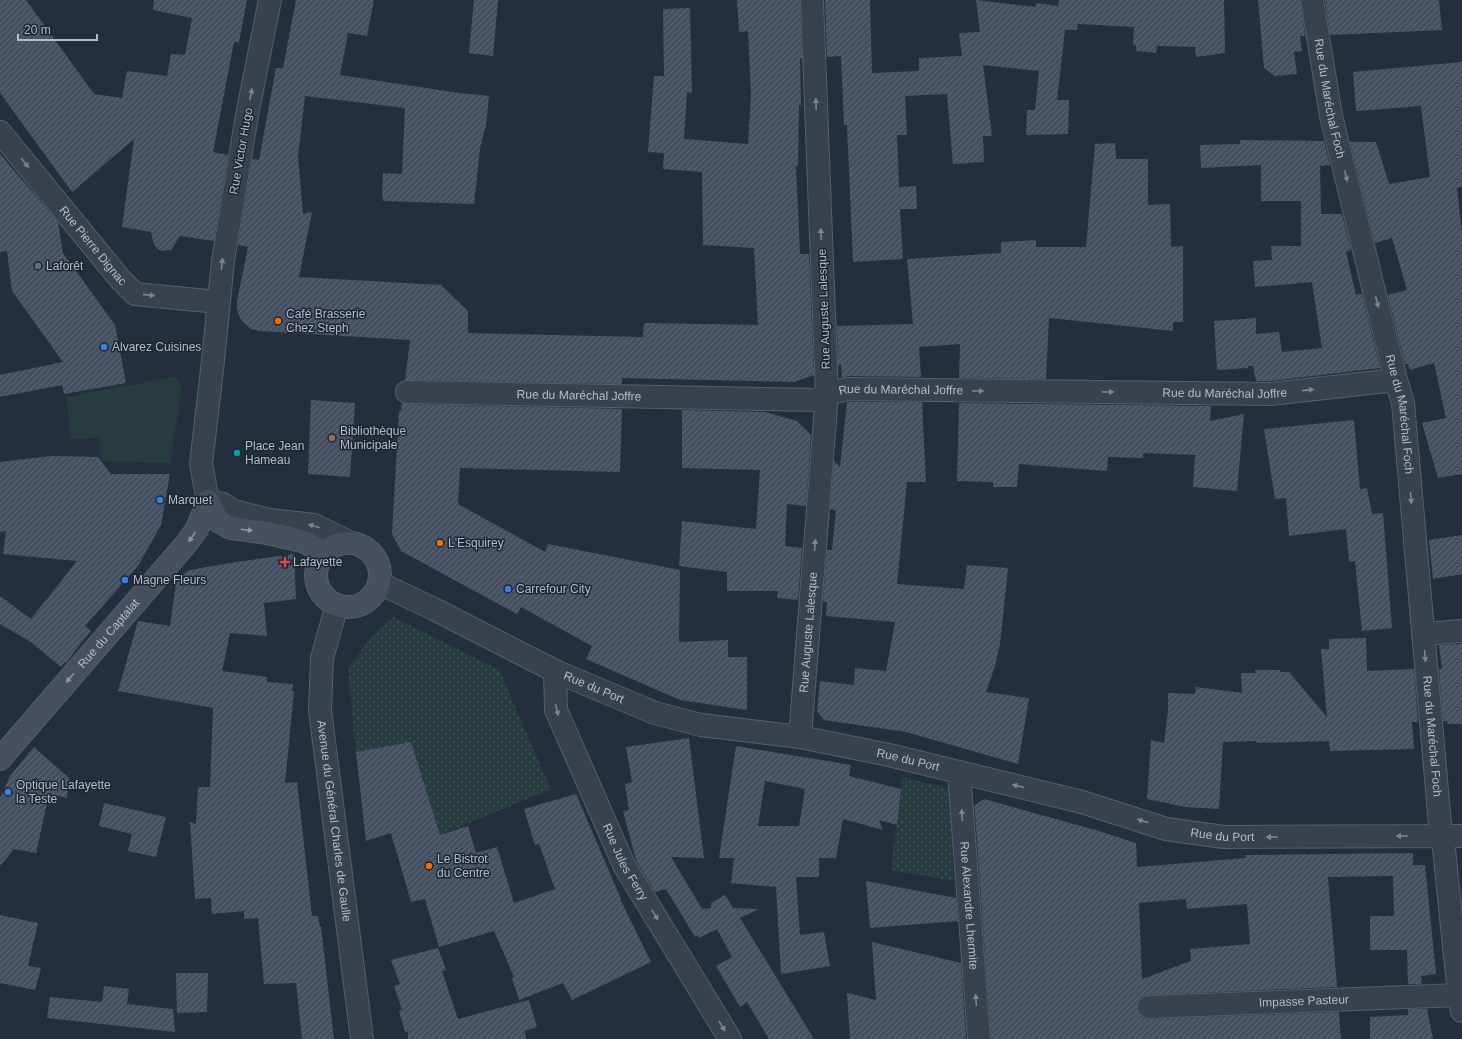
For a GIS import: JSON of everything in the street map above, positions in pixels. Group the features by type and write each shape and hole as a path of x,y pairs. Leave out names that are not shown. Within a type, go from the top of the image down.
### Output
{"main road":[{"path":"208,502 218,521 231,528 268,533 302,541 311,545 322,555"},
{"name":"Rue du Captalat","path":"0,759 186,544 197,529 208,502"},
{"path":"350,542 367,549 374,556 380,573 379,583 367,600 358,606 347,607 336,605 321,593 316,583 316,574 317,564 322,555 339,543 350,542"}],"street":[{"name":"Rue Victor Hugo","path":"218,302 223,261 247,115 270,0"},
{"name":"Rue Auguste Lalesque","path":"800,737 827,394 812,0"},
{"name":"Rue du Maréchal Foch","path":"1312,0 1331,116 1403,403 1441,836 1444,848 1460,1003"},
{"name":"Rue Pierre Dignac","path":"0,132 120,279 135,294 218,302"},
{"path":"218,302 201,464 208,502 223,504 233,511 270,520 314,525 350,542"},
{"name":"Rue du Maréchal Joffre","path":"407,392 816,400 827,394 848,389 1271,394 1396,380"},
{"name":"Rue du Port","path":"379,583 434,609 555,671 655,713 701,725 800,737 889,755 1082,802 1166,829 1224,837 1462,836"},
{"name":"Avenue du Général Charles de Gaulle","path":"336,605 322,658 320,710 362,1039"},
{"path":"1423,634 1462,631"},
{"name":"Rue Jules Ferry","path":"555,671 556,710 624,864 730,1039"},
{"name":"Rue Alexandre Lhermite","path":"959,772 979,1039"},
{"name":"Impasse Pasteur","path":"1149,1007 1460,1003"}],"green space":[{"path":"175,377 182,387 170,463 101,461 99,438 71,439 66,397"},
{"path":"393,617 499,670 551,789 440,835 411,743 356,752 348,669 370,638"},
{"path":"902,777 951,789 954,881 891,870"}],"building":[{"path":"0,0 26,0 94,94 122,98 127,71 167,76 171,54 185,55 192,18 153,10 154,0 247,0 239,42 234,42 213,152 228,155 214,241 180,236 171,250 161,251 154,245 151,232 122,227 134,139 72,192 0,93"},
{"path":"296,0 374,0 367,36 348,33 340,75 459,93 489,96 486,125 480,149 474,204 383,201 383,173 402,174 405,108 305,96 298,156 303,214 312,212 299,277 441,285 468,311 468,333 643,337 644,323 758,325 754,248 703,245 702,172 663,169 664,153 648,152 654,76 664,76 663,9 690,8 692,93 687,92 684,139 748,144 751,95 748,31 739,32 737,0 800,0 802,58 800,58 801,105 799,105 798,166 796,166 800,254 809,254 814,375 794,382 622,378 622,384 405,380 410,340 260,331 251,329 240,318 237,309 237,301 248,247 238,245 252,159 259,160 276,68 283,68"},
{"path":"474,0 498,0 493,56 469,53"},
{"path":"825,0 870,0 872,73 919,71 919,58 962,56 959,33 980,32 976,0 1036,7 1036,3 1058,6 1059,0 1224,0 1225,53 1196,57 1195,47 1157,46 1156,53 1136,51 1136,45 1133,45 1134,27 1078,24 1077,30 1065,30 1057,100 1069,100 1068,134 1026,135 1027,110 1035,110 1039,71 983,65 992,136 983,136 984,162 953,164 947,94 905,96 907,135 897,135 899,187 916,186 917,209 900,209 903,259 853,262 847,125 844,125 841,56 827,57"},
{"path":"1258,0 1300,0 1305,36 1300,36 1302,51 1294,52 1297,74 1275,76 1264,68"},
{"path":"1325,0 1439,0 1442,30 1330,35"},
{"path":"1462,62 1462,187 1457,188 1462,234 1462,474 1438,478 1422,423 1446,418 1434,363 1410,370 1408,364 1405,364 1388,295 1407,290 1392,238 1375,243 1350,142 1376,142 1389,184 1430,177 1421,106 1356,111 1353,72"},
{"path":"1240,140 1324,141 1330,165 1320,166 1321,214 1342,214 1351,250 1346,252 1356,295 1362,294 1380,368 1270,381 1256,381 1253,366 1248,366 1248,368 1217,370 1214,321 1256,318 1256,334 1279,332 1282,352 1322,348 1312,282 1255,287 1253,261 1272,260 1271,246 1301,246 1301,201 1261,201 1261,165 1201,168 1200,145 1240,144"},
{"path":"1115,143 1116,159 1148,159 1148,205 1170,204 1171,247 1183,246 1183,322 1173,322 1173,331 1049,318 1046,379 959,378 960,344 919,347 921,377 848,376 842,378 841,364 838,366 837,326 913,324 907,259 1001,253 1001,242 1036,240 1036,247 1086,247 1095,144"},
{"path":"0,154 58,222 63,253 115,325 126,383 64,394 62,385 0,397 0,375 63,362 12,291 7,251 0,252"},
{"path":"311,400 355,403 350,477 308,474"},
{"path":"847,402 922,402 926,482 907,482 897,584 964,589 967,565 1008,568 1000,644 995,666 986,692 1029,698 1018,764 906,732 824,720 817,711 820,681 854,685 855,668 886,671 895,622 826,616 827,602 823,602 827,550 832,550 836,510 830,509 834,461 840,467"},
{"path":"402,403 622,409 620,472 460,468 458,504 545,552 548,544 680,570 679,642 728,640 728,657 747,657 747,710 680,700 586,659 592,646 521,607 517,614 401,551 392,534 399,411 401,411"},
{"path":"959,403 1211,406 1210,421 1244,414 1237,491 1193,487 1195,455 1143,453 1143,458 1108,457 1107,471 1019,464 1017,487 993,487 993,482 957,481"},
{"path":"682,410 765,412 797,421 811,435 806,506 787,504 785,546 802,548 798,600 777,598 778,591 727,591 727,572 679,566 682,521 756,529 760,470 682,468"},
{"path":"1354,420 1360,489 1367,488 1372,514 1383,513 1392,628 1362,631 1355,561 1349,562 1346,529 1289,536 1286,498 1275,499 1264,429"},
{"path":"51,456 98,457 111,474 170,474 161,525 138,566 85,626 91,631 66,663 65,662 61,667 31,642 0,624 0,596 31,619 77,561 3,554 6,531 0,532 0,462"},
{"path":"1462,535 1462,574 1433,579 1429,540"},
{"path":"294,554 296,599 264,603 267,636 230,633 222,671 267,677 267,682 293,684 292,691 294,691 285,783 297,782 312,916 318,916 321,927 334,1039 302,1039 296,983 264,984 258,918 244,919 244,911 212,914 211,898 195,899 190,822 196,824 198,787 210,787 213,708 118,691 138,621 170,626 176,583 181,575 190,570"},
{"path":"1366,638 1367,671 1414,669 1418,722 1412,722 1414,749 1330,751 1329,741 1257,743 1256,741 1223,742 1219,809 1185,807 1147,799 1151,740 1164,743 1168,711 1168,693 1195,694 1196,687 1242,693 1241,673 1256,673 1255,670 1280,670 1280,672 1289,672 1327,717 1321,649 1329,649 1329,639"},
{"path":"1462,644 1462,724 1448,724 1447,721 1443,721 1439,669 1442,669 1439,645"},
{"path":"689,738 704,858 671,857 702,909 711,908 711,903 725,895 733,908 759,909 740,918 814,1039 769,1039 747,1002 740,1007 716,966 732,957 717,929 699,938 697,935 695,937 666,889 655,892 636,860 623,811 629,810 625,784 632,782 626,747"},
{"path":"411,742 440,835 468,826 476,853 497,847 514,903 555,889 539,844 535,845 524,809 576,794 620,899 651,962 572,1000 563,983 519,1000 512,978 514,977 494,931 439,947 425,899 411,902 391,833 366,841 356,752"},
{"path":"736,746 851,765 849,776 901,789 897,825 879,820 883,830 843,819 836,858 819,858 819,877 796,877 800,935 824,932 830,966 781,974 776,887 731,883 734,858 719,858","holes":["765,781 805,789 799,826 758,826"]},
{"path":"34,747 69,778 67,798 49,794 36,853 14,849 0,866 0,798 10,776"},
{"path":"984,799 1099,831 1136,843 1137,867 1246,858 1245,855 1413,853 1413,865 1425,865 1436,974 1421,976 1422,984 1408,984 1407,950 1370,950 1370,916 1394,916 1393,876 1328,877 1337,987 1149,995 1143,996 1138,1001 1137,1008 1139,1014 1143,1018 1149,1019 1339,1012 1341,1039 991,1039 974,806","holes":["1186,899 1187,909 1247,904 1250,944 1190,949 1191,961 1142,979 1139,903"]},
{"path":"104,803 166,817 156,857 128,851 132,834 99,826"},
{"path":"866,881 956,898 958,921 870,928"},
{"path":"0,915 38,923 28,966 41,968 35,990 0,983"},
{"path":"872,942 961,963 966,1039 850,1039 847,993 876,1000"},
{"path":"438,948 446,970 442,971 458,1019 529,1000 537,1027 525,1031 526,1039 408,1039 408,1032 412,1031 405,1032 399,1011 402,1010 394,986 400,984 391,960"},
{"path":"176,973 208,973 207,1012 177,1013"},
{"path":"104,986 129,989 127,1004 173,1009 175,1032 47,1018 50,997 102,1002"},
{"path":"1408,1009 1427,1009 1433,1039 1370,1039 1370,1017 1408,1015"}],"place":[{"name":"Laforêt","path":"38,266"},
{"name":"Café Brasserie Chez Steph","path":"278,321"},
{"name":"Alvarez Cuisines","path":"104,347"},
{"name":"Bibliothèque Municipale","path":"332,438"},
{"name":"Place Jean Hameau","path":"237,453"},
{"name":"Marquet","path":"160,500"},
{"name":"L'Esquirey","path":"440,543"},
{"name":"Lafayette","path":"285,562"},
{"name":"Magne Fleurs","path":"125,580"},
{"name":"Carrefour City","path":"508,589"},
{"name":"Optique Lafayette la Teste","path":"8,792"},
{"name":"Le Bistrot du Centre","path":"429,866"}]}
